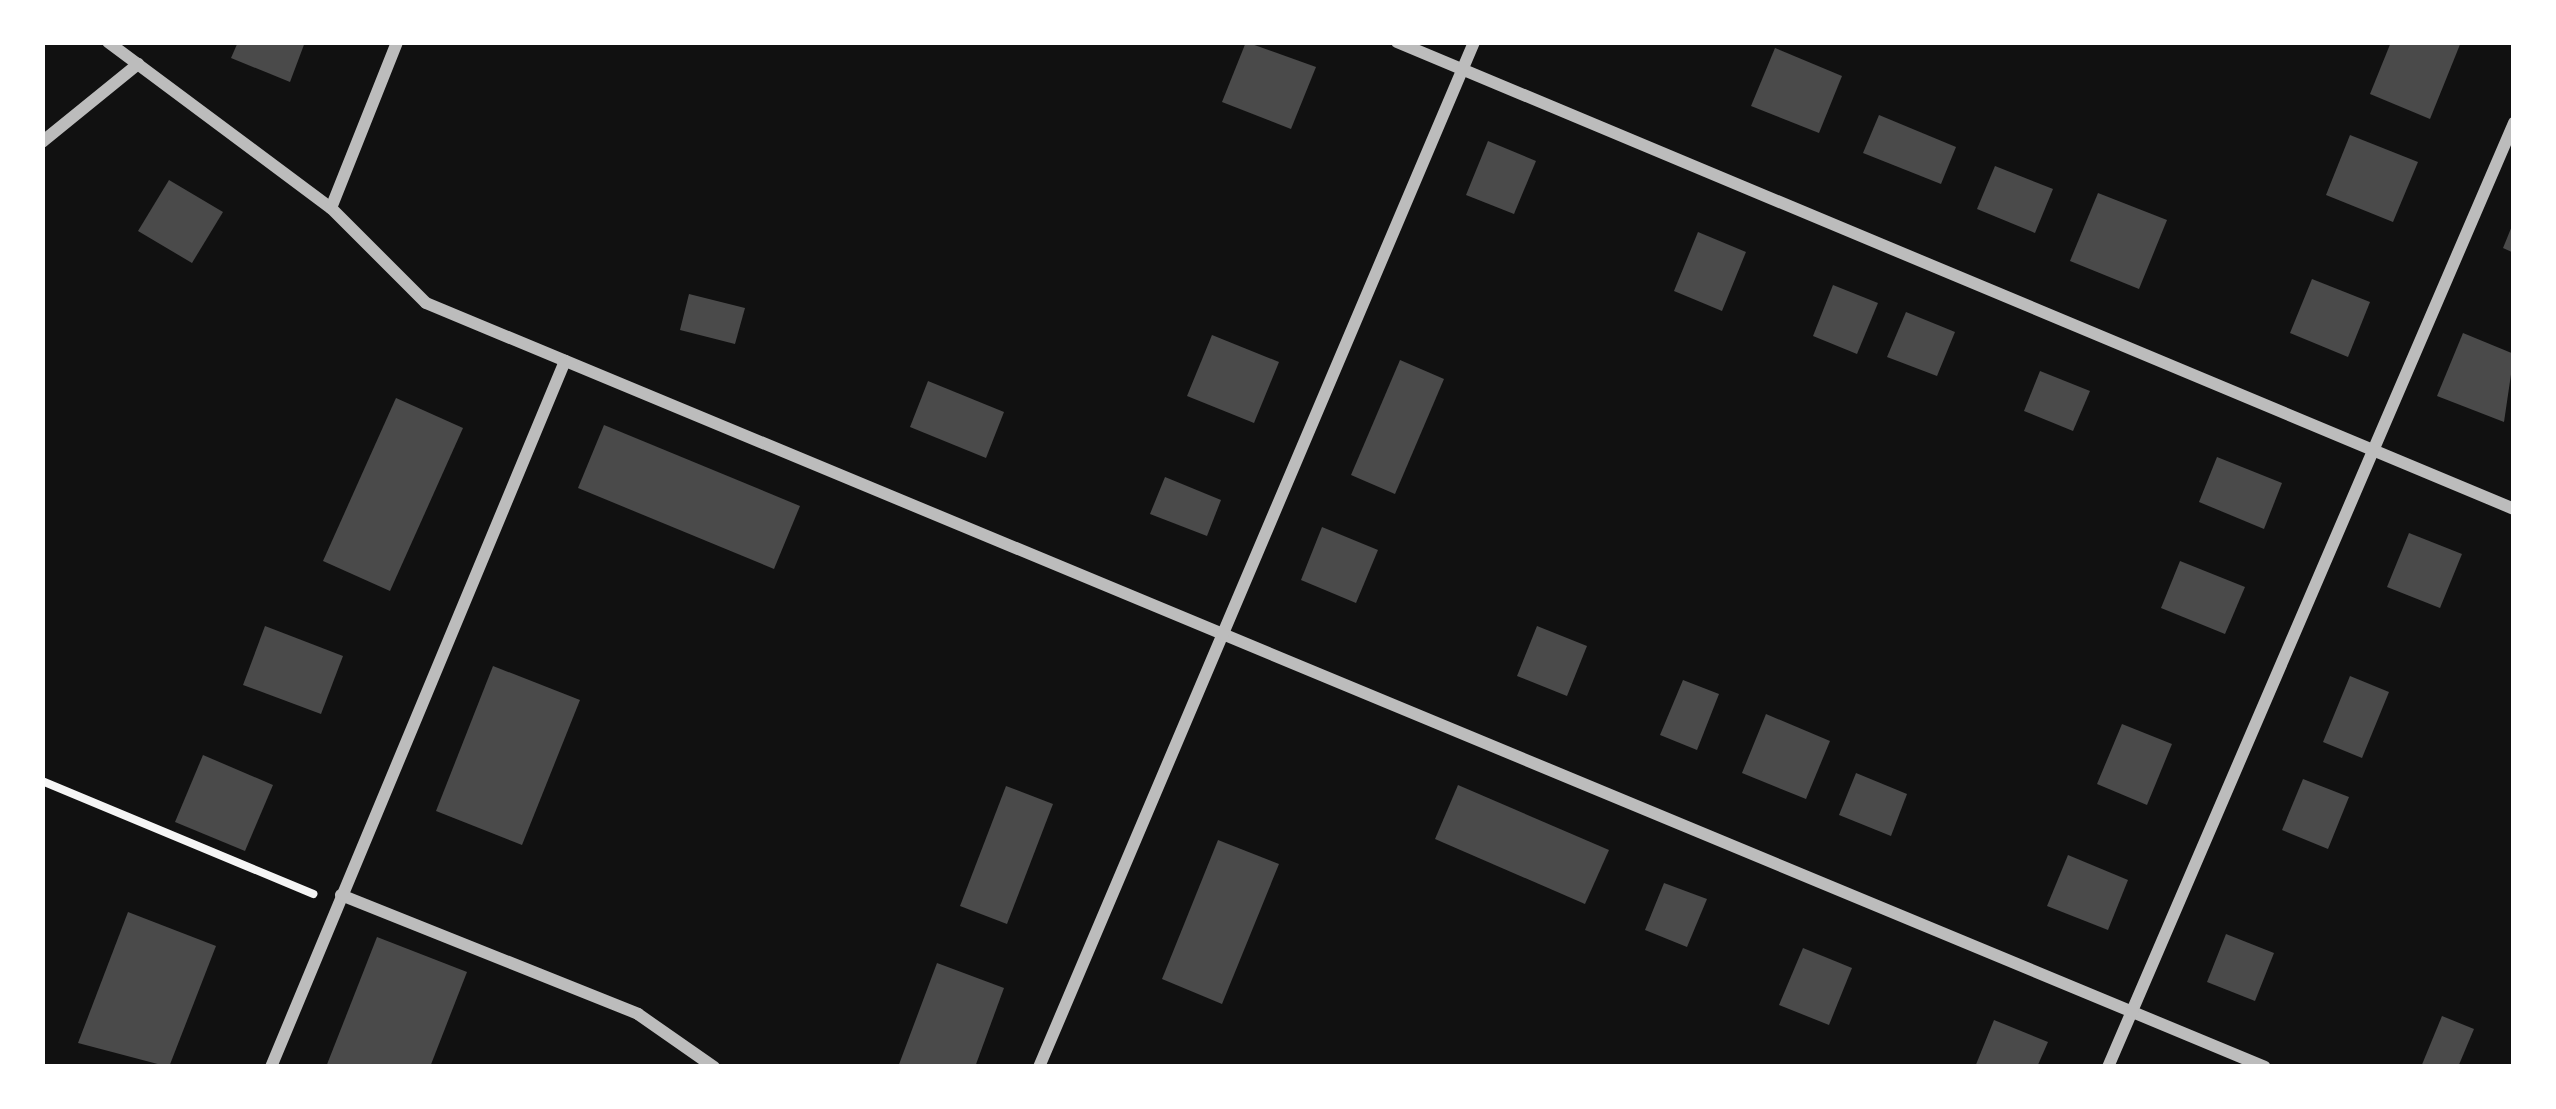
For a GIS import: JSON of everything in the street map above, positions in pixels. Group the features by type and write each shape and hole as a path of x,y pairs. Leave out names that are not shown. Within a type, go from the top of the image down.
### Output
{"street":[{"path":"109,42 331,208 426,303 2266,1067"},
{"path":"331,208 397,42"},
{"path":"1396,42 1464,66 2514,509"},
{"path":"1039,1067 1216,630 1474,42"},
{"path":"42,142 138,64"},
{"path":"2108,1067 2367,447 2514,123"},
{"path":"271,1067 565,361"},
{"path":"339,899 638,1014 714,1067"}],"path":[{"path":"42,782 339,899"}],"building":[{"path":"238,42 305,42 290,82 231,58"},
{"path":"1246,42 1316,67 1291,129 1222,102"},
{"path":"2391,42 2461,42 2430,119 2370,94"},
{"path":"1775,48 1842,76 1819,133 1751,106"},
{"path":"1879,115 1956,147 1941,184 1863,153"},
{"path":"2350,135 2418,162 2393,222 2326,195"},
{"path":"1488,141 1536,161 1514,214 1466,195"},
{"path":"1995,166 2053,189 2035,233 1977,209"},
{"path":"169,180 223,212 192,263 138,231"},
{"path":"2098,193 2167,220 2139,289 2070,261"},
{"path":"2514,221 2514,253 2503,248"},
{"path":"1698,232 1746,252 1722,311 1674,291"},
{"path":"2312,279 2370,302 2348,357 2290,333"},
{"path":"1833,285 1878,303 1857,354 1813,336"},
{"path":"689,294 745,308 735,344 680,330"},
{"path":"1906,312 1955,332 1937,376 1887,357"},
{"path":"2463,333 2514,354 2504,422 2437,396"},
{"path":"1212,335 1279,362 1254,423 1187,396"},
{"path":"1400,360 1444,379 1395,494 1351,475"},
{"path":"2040,371 2090,391 2073,431 2024,411"},
{"path":"928,381 1004,412 986,458 910,427"},
{"path":"396,398 463,428 390,591 323,561"},
{"path":"604,425 800,506 774,569 578,488"},
{"path":"2217,457 2282,483 2264,529 2199,502"},
{"path":"1165,477 1221,500 1207,536 1150,514"},
{"path":"1322,527 1378,550 1356,603 1301,580"},
{"path":"2409,533 2462,554 2440,608 2387,587"},
{"path":"2180,561 2245,587 2225,634 2161,608"},
{"path":"265,626 343,656 321,714 243,685"},
{"path":"1537,626 1587,646 1567,696 1517,676"},
{"path":"493,666 580,700 522,845 436,811"},
{"path":"2350,676 2389,692 2362,758 2323,742"},
{"path":"1683,680 1719,694 1697,750 1660,735"},
{"path":"1766,714 1830,741 1806,799 1742,773"},
{"path":"2122,724 2172,744 2147,805 2097,784"},
{"path":"203,755 273,785 245,851 175,822"},
{"path":"1856,773 1907,794 1891,836 1839,815"},
{"path":"2303,779 2349,797 2328,849 2282,830"},
{"path":"1458,785 1609,850 1585,904 1435,839"},
{"path":"1006,786 1053,804 1007,924 960,906"},
{"path":"1218,840 1279,864 1222,1004 1162,979"},
{"path":"2068,855 2128,880 2108,930 2047,906"},
{"path":"1664,883 1707,899 1687,947 1645,930"},
{"path":"128,912 216,946 169,1067 78,1043"},
{"path":"2226,934 2274,953 2255,1001 2207,982"},
{"path":"377,937 467,972 430,1067 326,1067"},
{"path":"1803,948 1852,968 1829,1025 1779,1005"},
{"path":"937,963 1004,988 975,1067 898,1067"},
{"path":"2442,1016 2474,1029 2458,1067 2421,1067"},
{"path":"1994,1020 2048,1042 2037,1067 1975,1067"}]}
